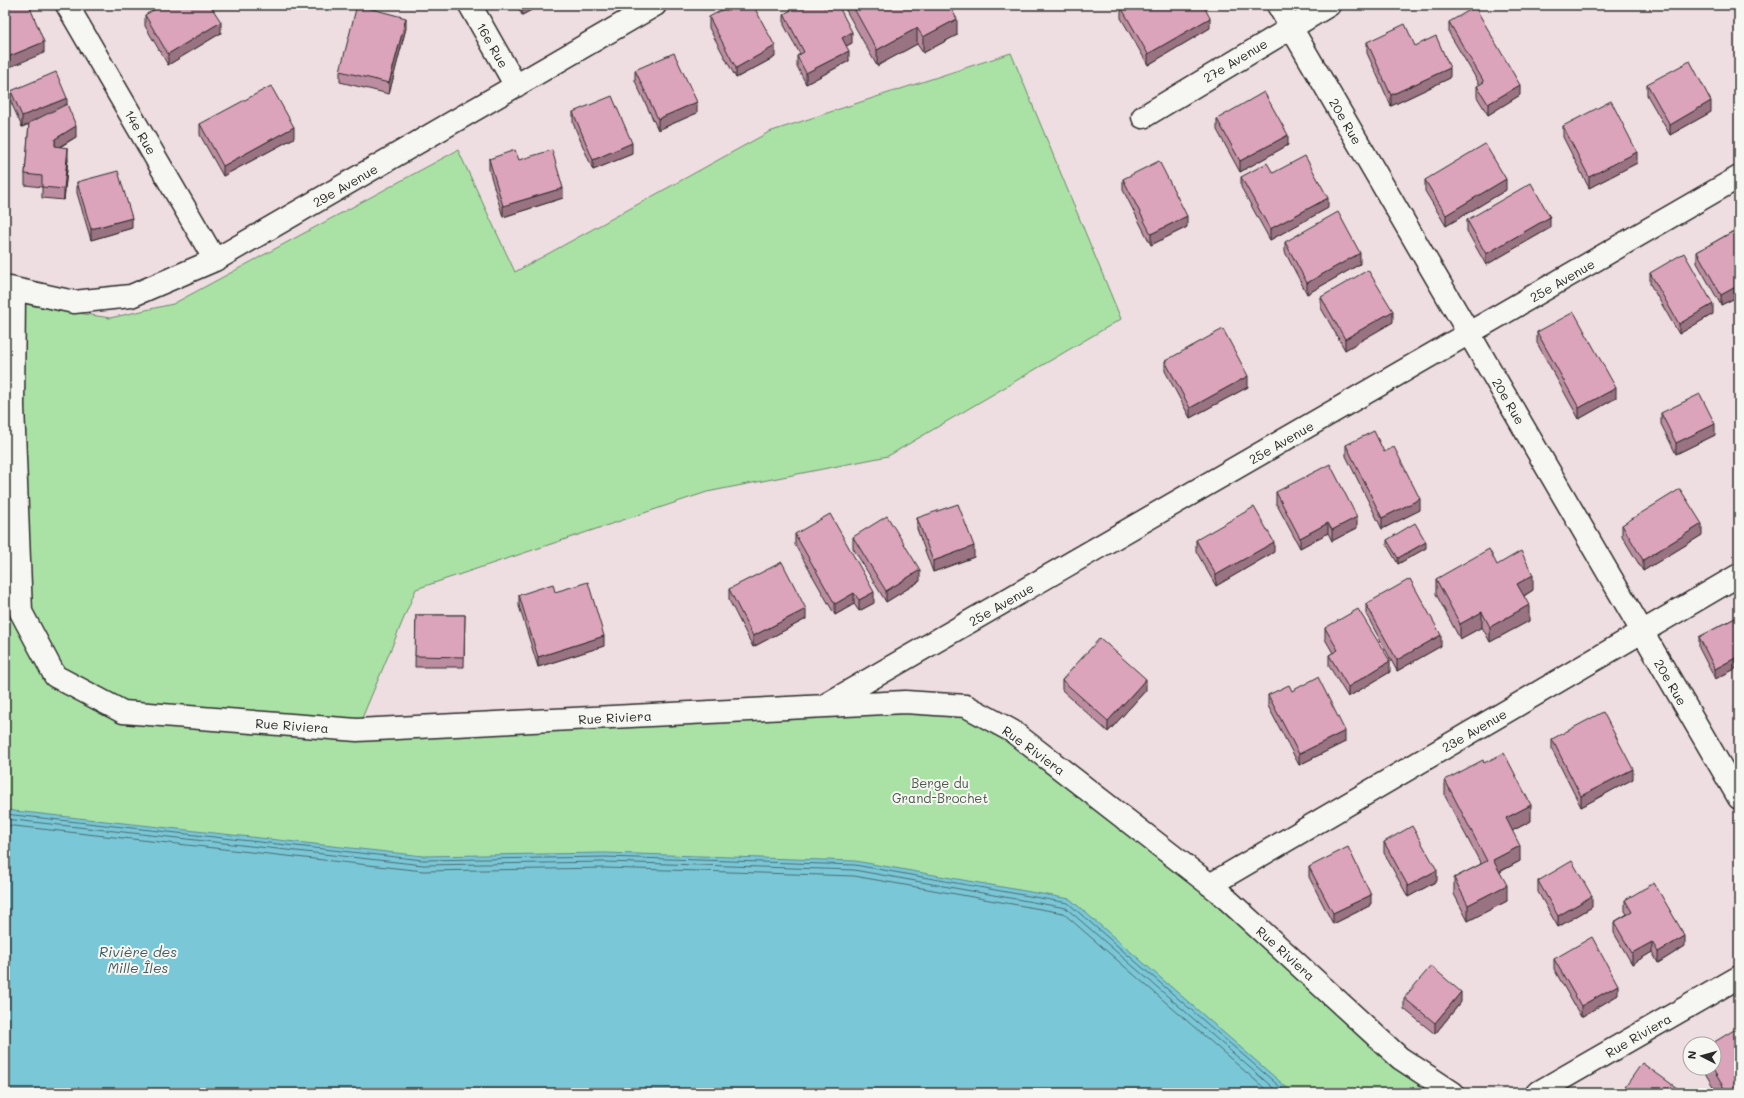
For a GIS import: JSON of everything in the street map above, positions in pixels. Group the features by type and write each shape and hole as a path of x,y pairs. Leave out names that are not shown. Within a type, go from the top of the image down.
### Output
{"street":[{"name":"14e Rue","path":"67,5 215,260"},
{"name":"16e Rue","path":"470,5 516,86"},
{"name":"29e Avenue","path":"10,289 74,302 131,296 215,260 655,5"},
{"name":"20e Rue","path":"1278,5 1739,798"},
{"name":"27e Avenue","path":"1143,117 1329,5"},
{"name":"25e Avenue","path":"823,706 1739,177"},
{"name":"Rue Riviera","path":"10,289 21,612 55,676 123,712 357,730 905,702 966,706 1012,731 1210,885 1400,1058 1453,1093"},
{"name":"23e Avenue","path":"1210,885 1739,575"},
{"name":"Rue Riviera","path":"1537,1093 1739,977"}],"green space":[{"name":"Berge du Grand-Brochet","path":"1011,53 1121,319 888,456 707,492 416,589 357,730 966,706 1012,731 1453,1093 5,1093 5,287 15,301 34,306 110,318 173,304 458,150 515,272 769,132"}],"water":[{"name":"Rivière des Mille Îles","path":"5,810 423,856 605,853 855,861 1070,899 1293,1093 5,1093"}],"building":[{"path":"5,5 29,5 44,42 5,58"},
{"path":"162,5 210,5 221,22 168,54 145,15"},
{"path":"357,5 406,18 389,83 340,71"},
{"path":"731,5 753,5 775,46 736,68 709,17"},
{"path":"800,5 823,5 824,8 829,5 838,5 852,32 842,38 849,51 806,73 797,56 804,52 784,14"},
{"path":"852,5 949,5 957,19 923,37 917,28 877,50"},
{"path":"1124,5 1203,5 1210,18 1148,54 1121,7"},
{"path":"1475,7 1520,85 1488,104 1477,86 1484,82 1449,22"},
{"path":"1405,24 1415,46 1436,36 1450,68 1391,95 1367,42"},
{"path":"674,53 697,102 658,119 635,70"},
{"path":"1690,61 1711,101 1670,125 1647,84"},
{"path":"56,72 67,98 22,116 11,91"},
{"path":"271,86 294,127 223,166 200,124"},
{"path":"1264,92 1288,135 1240,161 1217,119"},
{"path":"612,96 632,143 593,160 573,112"},
{"path":"1611,101 1637,152 1589,177 1563,126"},
{"path":"67,104 76,126 55,139 55,146 68,148 64,189 42,187 42,176 25,174 29,123"},
{"path":"1485,144 1506,179 1446,215 1425,180"},
{"path":"515,150 519,160 552,150 563,188 503,206 489,159"},
{"path":"1305,156 1328,198 1270,229 1241,177 1267,163 1273,173"},
{"path":"1159,161 1187,216 1151,234 1123,179"},
{"path":"118,171 132,218 91,229 77,182"},
{"path":"1531,183 1550,217 1486,254 1467,220"},
{"path":"1338,212 1360,253 1307,283 1285,242"},
{"path":"1739,228 1739,285 1721,295 1697,252"},
{"path":"1684,253 1713,304 1679,324 1650,273"},
{"path":"1368,270 1393,311 1345,339 1321,297"},
{"path":"1574,312 1616,388 1579,408 1537,332"},
{"path":"1223,329 1248,376 1190,408 1165,361"},
{"path":"1700,394 1715,424 1676,443 1661,413"},
{"path":"1374,431 1384,452 1394,447 1420,499 1382,518 1346,445"},
{"path":"1330,464 1357,517 1332,530 1328,523 1300,538 1276,492"},
{"path":"1680,489 1702,524 1643,560 1622,525"},
{"path":"958,504 974,546 933,561 917,518"},
{"path":"1254,507 1274,542 1216,575 1196,540"},
{"path":"830,514 874,592 859,600 854,593 835,604 795,534"},
{"path":"887,516 920,570 886,591 853,537"},
{"path":"1415,523 1426,542 1398,558 1387,540"},
{"path":"1489,549 1497,565 1521,551 1533,575 1517,584 1529,605 1490,627 1482,612 1460,624 1436,579"},
{"path":"782,562 806,609 753,636 729,589"},
{"path":"1410,579 1441,635 1397,660 1366,604"},
{"path":"588,582 604,636 538,657 519,595 553,584 555,592"},
{"path":"1358,609 1390,661 1348,687 1329,655 1338,650 1325,628"},
{"path":"416,615 465,615 464,657 415,656"},
{"path":"1739,616 1739,656 1715,669 1699,637"},
{"path":"1100,638 1146,679 1108,721 1062,680"},
{"path":"1318,677 1345,731 1299,754 1268,695 1289,685 1292,691"},
{"path":"1603,712 1633,769 1581,796 1552,739"},
{"path":"1504,753 1531,805 1506,818 1520,846 1493,860 1507,885 1468,905 1454,878 1487,861 1445,780 1483,760 1484,763"},
{"path":"1412,826 1437,870 1408,886 1384,842"},
{"path":"1348,847 1371,895 1333,913 1309,867"},
{"path":"1572,861 1592,896 1558,916 1538,881"},
{"path":"1654,883 1685,936 1658,952 1652,942 1632,953 1614,922 1632,912 1625,900"},
{"path":"1592,937 1618,985 1581,1006 1554,959"},
{"path":"1431,966 1461,992 1435,1023 1404,998"},
{"path":"1739,1027 1739,1093 1727,1093 1717,1076 1722,1076 1722,1037"},
{"path":"1642,1063 1684,1093 1621,1093"}]}
